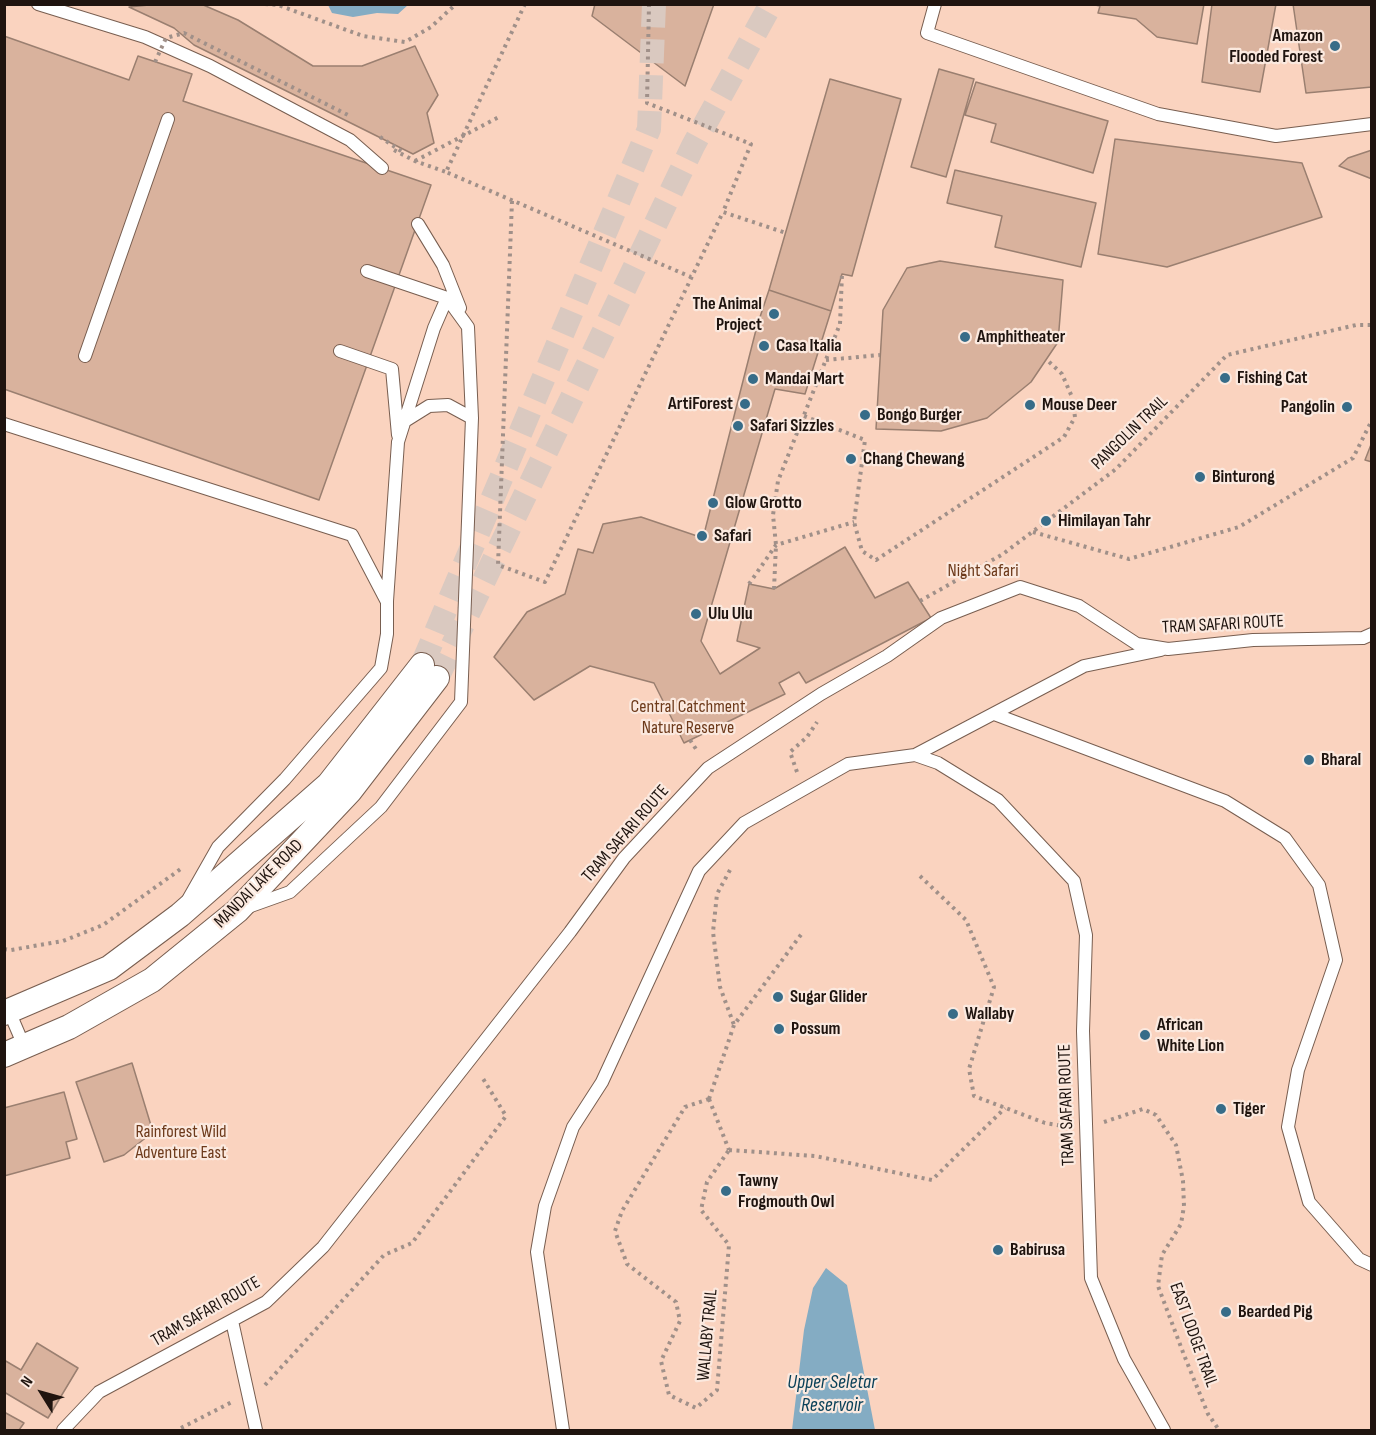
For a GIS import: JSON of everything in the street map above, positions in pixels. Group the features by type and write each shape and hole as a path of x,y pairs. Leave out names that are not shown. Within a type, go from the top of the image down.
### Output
{"street":[{"name":"MANDAI LAKE ROAD","path":"7,1012 109,968 180,915 329,784 430,671 350,791 237,911 152,980 69,1027 14,1051"}],"lane":[{"path":"38,4 145,36 210,66 350,140 382,168"},
{"path":"935,4 927,33 1158,114 1276,136 1371,124"},
{"path":"85,356 168,119"},
{"path":"237,911 290,892 381,807 461,702 472,418 468,327 443,265 418,224"},
{"path":"367,271 447,298 468,327"},
{"path":"398,442 434,328 447,298"},
{"path":"180,915 218,847 285,779 381,668 387,634 387,601 398,442 392,369 340,351"},
{"path":"405,421 429,406 448,405 472,418"},
{"path":"4,424 352,535 387,601"},
{"name":"TRAM SAFARI ROUTE","path":"63,1431 99,1392 266,1302 323,1247 570,932 624,858 708,768 822,694 887,656 941,618 1020,587 1079,606 1137,644 1168,649 1253,640 1363,638 1371,634"},
{"path":"915,755 1084,666 1168,649"},
{"path":"994,714 1225,801 1285,838 1319,885 1336,960 1298,1070 1288,1127 1309,1202 1359,1259 1371,1265"},
{"name":"TRAM SAFARI ROUTE","path":"563,1431 537,1252 545,1206 573,1127 602,1083 699,871 744,823 803,788 848,764 915,755 938,763 998,800 1074,882 1086,935 1083,1031 1091,1278 1124,1359 1164,1431"},
{"path":"7,1012 14,1051"},
{"path":"232,1321 256,1431"}],"path":[{"path":"265,4 278,5 363,36 405,42 431,27 456,4"},
{"path":"525,4 446,172 691,277"},
{"path":"512,201 498,565 545,582 723,212 751,144 647,103 648,4"},
{"path":"155,62 166,38 184,33 350,116"},
{"path":"415,161 499,117"},
{"path":"723,212 786,233"},
{"path":"774,589 776,545 773,515 778,481 840,324 842,274"},
{"name":"PANGOLIN TRAIL","path":"920,601 1003,554 1116,470 1227,355 1356,325 1371,325"},
{"path":"826,360 880,355"},
{"path":"804,416 865,440 854,522 862,551 876,561 1064,437 1075,417 1072,397 1062,374 1046,358"},
{"path":"1032,532 1130,558 1239,527 1353,459 1371,420"},
{"path":"749,584 776,545 854,522"},
{"path":"790,752 803,788"},
{"path":"4,949 11,950 63,941 103,925 185,866"},
{"path":"731,867 717,894 713,932 720,987 734,1025"},
{"path":"920,876 966,920 994,987 969,1069 974,1096 1045,1123 1086,1129"},
{"path":"802,932 734,1025 709,1099 729,1150 815,1156 932,1180 1005,1108"},
{"name":"WALLABY TRAIL","path":"709,1099 685,1107 622,1211 615,1231 627,1264 676,1302 680,1321 661,1361 669,1395 696,1408 717,1390 729,1245 701,1210 707,1182 729,1150"},
{"name":"EAST LODGE TRAIL","path":"1086,1129 1143,1109 1156,1115 1176,1145 1183,1181 1184,1206 1181,1224 1161,1255 1158,1286 1208,1414 1219,1431"}],"green space":[{"name":"Central Catchment Nature Reserve","path":"5,5 1371,5 1371,1430 5,1430"}],"water":[{"path":"328,5 408,5 398,14 377,13 353,17 332,13"},
{"name":"Upper Seletar Reservoir","path":"826,1268 847,1285 875,1430 792,1430 804,1330 813,1288"}],"building":[{"path":"201,4 238,20 313,66 362,66 415,46 438,95 427,113 434,143 413,154 194,45 174,28 129,7"},
{"path":"595,4 714,4 685,86 592,16"},
{"path":"1090,4 1204,4 1197,44 1157,37 1136,19 1098,13 1100,6"},
{"path":"1212,4 1276,4 1260,92 1202,82"},
{"name":"Amazon Flooded Forest","path":"1293,4 1372,4 1372,87 1306,93"},
{"path":"4,36 129,80 138,56 192,74 183,101 431,185 319,500 4,389"},
{"path":"939,69 974,79 946,177 911,167"},
{"path":"830,79 901,99 852,276 842,274 831,311 769,290"},
{"path":"976,82 1108,121 1093,173 991,142 996,124 965,115"},
{"path":"1115,139 1302,163 1322,217 1167,267 1098,254"},
{"path":"1372,150 1372,179 1339,166 1348,158"},
{"path":"955,170 1096,203 1081,267 995,247 1002,216 947,203"},
{"path":"940,261 1063,280 1058,342 1031,382 987,418 941,431 876,429 883,310 907,268"},
{"path":"769,290 831,311 805,394 775,389 701,641 720,674 760,648 737,641 749,584 774,589 845,547 875,598 908,582 931,618 806,683 799,672 779,683 785,694 684,743 654,683 590,666 534,700 494,657 527,612 565,594 578,549 593,553 603,524 641,517 703,538 757,326"},
{"path":"1372,442 1372,462 1365,460"},
{"path":"132,1063 153,1132 124,1155 104,1162 76,1082"},
{"path":"64,1092 77,1139 66,1142 70,1158 4,1176 4,1108"},
{"path":"37,1343 78,1368 48,1418 4,1392 4,1360 21,1370"},
{"path":"4,1412 24,1423 19,1430 4,1430"}],"tunnel":[{"path":"422,665 649,129 654,4"},
{"path":"437,678 693,146 771,4"}],"place":[{"name":"Amazon Flooded Forest","path":"1335,46"},
{"name":"The Animal Project","path":"774,314"},
{"name":"Amphitheater","path":"965,337"},
{"name":"Casa Italia","path":"764,346"},
{"name":"Fishing Cat","path":"1225,378"},
{"name":"Mandai Mart","path":"753,379"},
{"name":"ArtiForest","path":"745,404"},
{"name":"Mouse Deer","path":"1030,405"},
{"name":"Pangolin","path":"1347,407"},
{"name":"Bongo Burger","path":"865,415"},
{"name":"Safari Sizzles","path":"738,426"},
{"name":"Chang Chewang","path":"851,459"},
{"name":"Binturong","path":"1200,477"},
{"name":"Glow Grotto","path":"713,503"},
{"name":"Himilayan Tahr","path":"1046,521"},
{"name":"Safari","path":"702,536"},
{"name":"Ulu Ulu","path":"696,614"},
{"name":"Bharal","path":"1309,760"},
{"name":"Sugar Glider","path":"778,997"},
{"name":"Wallaby","path":"953,1014"},
{"name":"Possum","path":"779,1029"},
{"name":"African White Lion","path":"1145,1035"},
{"name":"Tiger","path":"1221,1109"},
{"name":"Tawny Frogmouth Owl","path":"726,1191"},
{"name":"Babirusa","path":"998,1250"},
{"name":"Bearded Pig","path":"1226,1312"}],"park label":[{"name":"Night Safari","path":"983,571"},
{"name":"Rainforest Wild Adventure East","path":"181,1142"}]}
